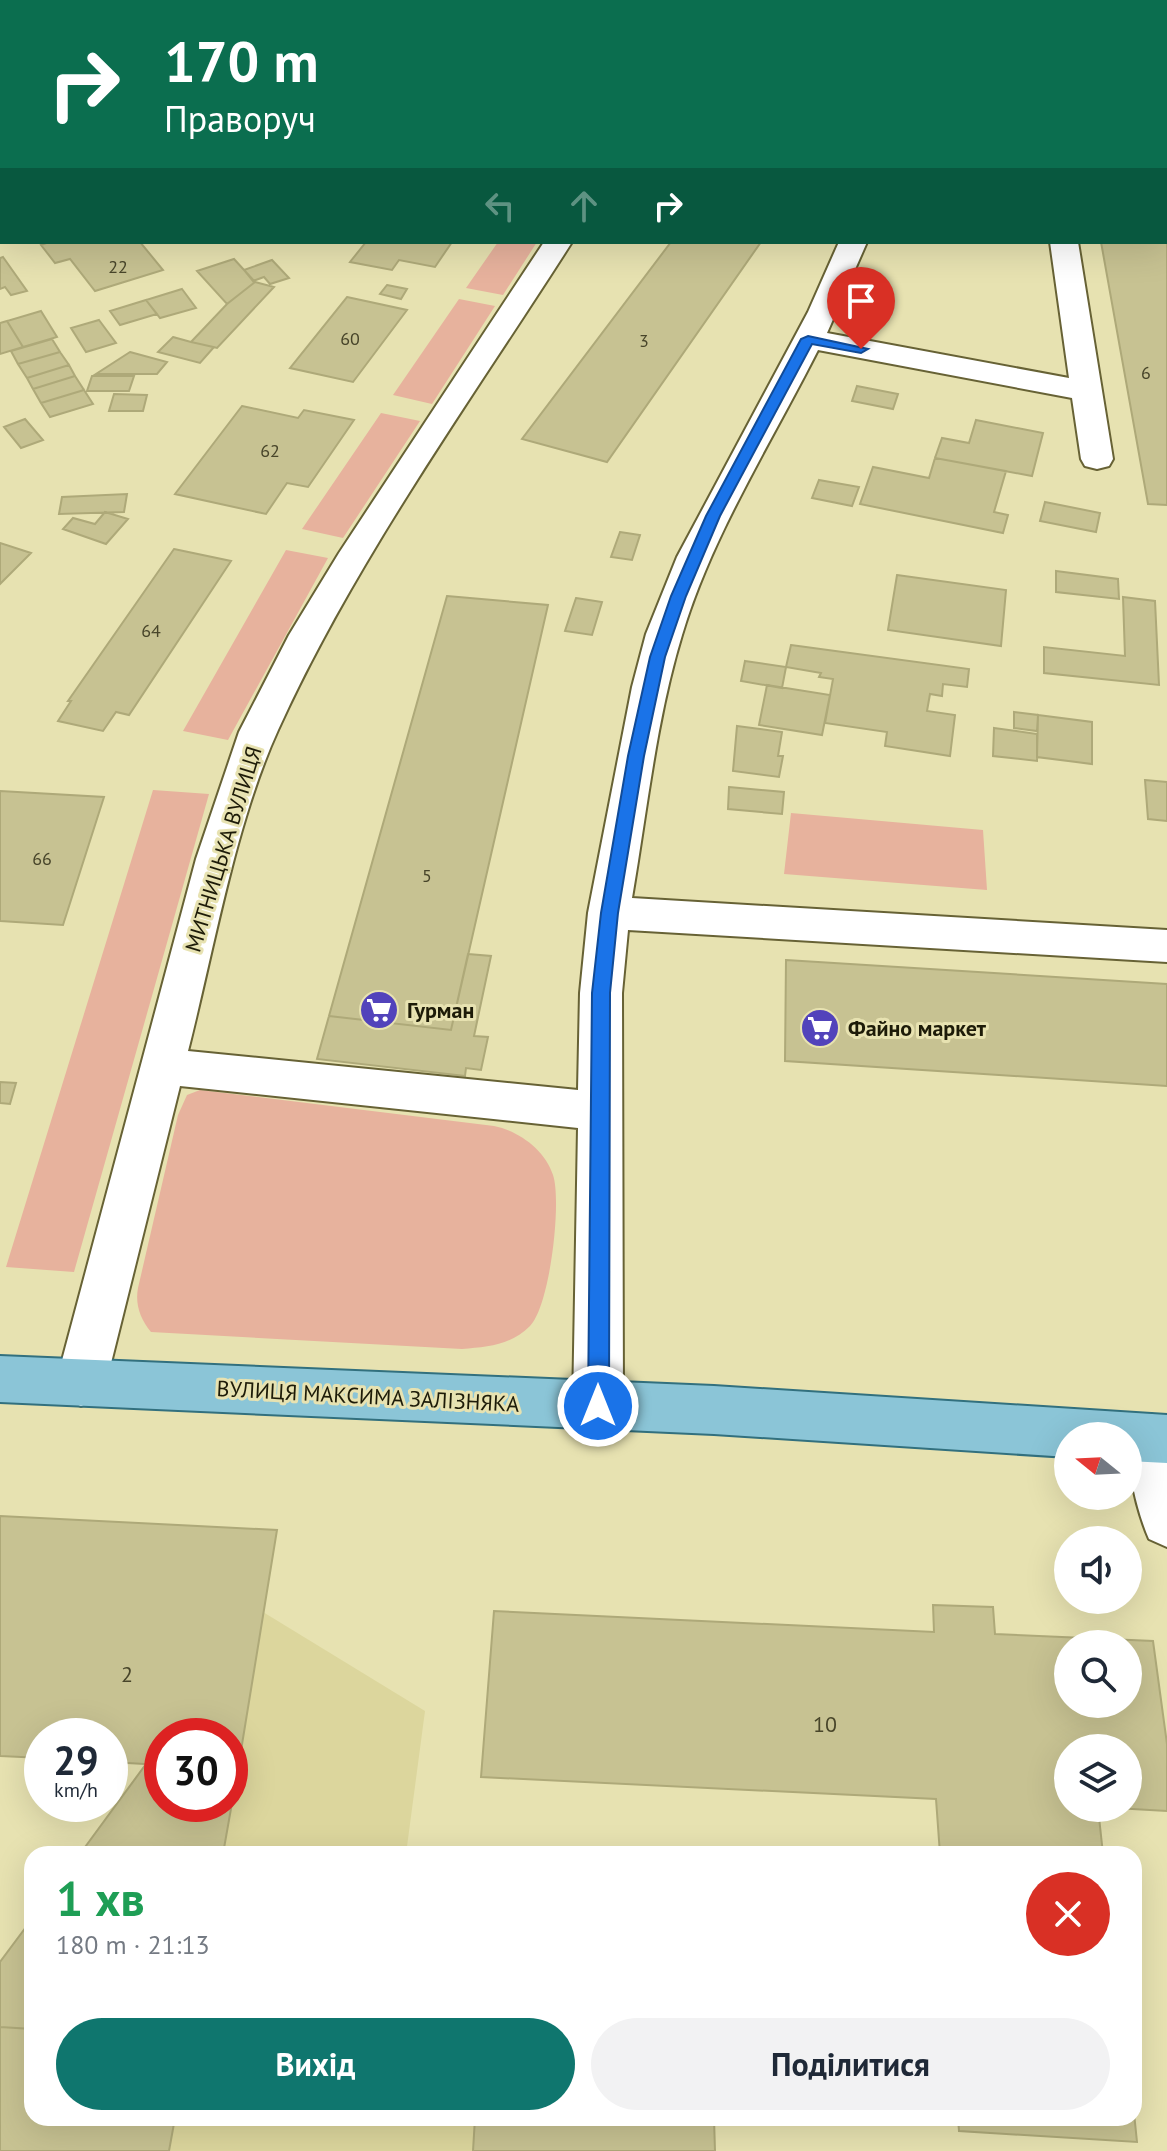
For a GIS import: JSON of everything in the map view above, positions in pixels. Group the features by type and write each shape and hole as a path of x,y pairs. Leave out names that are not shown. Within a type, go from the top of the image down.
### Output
{"main road":[{"name":"ВУЛИЦЯ МАКСИМА ЗАЛІЗНЯКА","path":"0,1379 714,1410 1054,1431"}],"street":[{"name":"МИТНИЦЬКА ВУЛИЦЯ","path":"81,1383 234,797 263,722 307,635 356,553 557,244"},
{"path":"598,1406 601,993 609,913 647,701 664,634 713,516 808,339 852,244"},
{"path":"1064,244 1097,459"},
{"path":"808,339 1087,391"},
{"path":"609,913 1167,946"},
{"path":"162,1066 599,1111"},
{"path":"1142,1440 1167,1521"}],"shaded area":[{"path":"497,244 536,244 503,295 466,288"},
{"path":"459,299 495,306 432,404 393,395"},
{"path":"381,413 420,421 343,538 302,529"},
{"path":"286,550 328,558 228,740 183,731"},
{"path":"153,790 209,794 74,1272 6,1267"},
{"path":"791,813 983,830 987,890 784,874"},
{"path":"200,1090 494,1126 513,1132 530,1143 544,1158 553,1175 556,1207 548,1276 537,1315 530,1326 507,1341 462,1349 151,1332 139,1311 138,1288 178,1115 187,1095"},
{"path":"0,1516 263,1612 425,1711 407,1846 86,1846 103,1822 128,1822 128,1788 144,1765 144,1822 248,1822 248,1718 144,1718 144,1763 128,1750 128,1718 39,1718"},
{"path":"24,1930 24,2126 714,2126 715,2151 0,2151 0,1962"}],"building":[{"path":"142,244 163,270 95,291 70,259 55,263 41,245"},
{"path":"364,244 451,244 435,267 399,260 392,270 350,262"},
{"path":"669,244 760,244 607,462 522,439"},
{"path":"1101,244 1167,244 1167,505 1148,504"},
{"path":"3,257 27,291 11,295 5,287 0,289 0,258"},
{"path":"234,259 255,282 227,304 197,271"},
{"path":"272,260 289,278 270,284 264,277 253,281 244,270"},
{"path":"255,282 274,287 217,348 191,342 227,304"},
{"path":"387,285 407,289 401,299 380,294"},
{"path":"182,289 196,308 160,318 146,300"},
{"path":"347,297 407,310 353,382 290,368"},
{"path":"146,300 157,314 120,325 110,311"},
{"path":"41,311 57,337 23,347 7,321"},
{"path":"99,320 116,343 86,352 71,328"},
{"path":"7,321 23,347 0,354 0,323"},
{"path":"173,337 214,347 200,363 158,352"},
{"path":"52,339 60,352 18,364 11,351"},
{"path":"60,352 69,365 27,378 18,364"},
{"path":"130,352 167,362 157,374 96,374"},
{"path":"69,365 75,376 33,389 27,378"},
{"path":"75,376 84,390 41,403 33,389"},
{"path":"92,376 134,376 129,391 87,391"},
{"path":"857,386 898,394 893,409 852,401"},
{"path":"84,390 93,404 50,417 41,403"},
{"path":"114,394 147,395 143,411 109,411"},
{"path":"242,406 298,418 304,410 354,420 308,487 287,483 266,514 175,494"},
{"path":"25,419 43,440 21,448 4,427"},
{"path":"976,420 1043,433 1032,476 935,458 942,438 969,443"},
{"path":"935,458 1006,471 994,512 1008,515 1003,533 860,504 873,467 929,478"},
{"path":"819,480 859,487 852,506 812,498"},
{"path":"127,494 124,512 59,514 62,497"},
{"path":"1045,502 1100,513 1096,532 1040,521"},
{"path":"105,512 128,519 106,544 63,529 73,518 95,524"},
{"path":"620,532 640,535 632,560 611,557"},
{"path":"0,543 31,553 0,584"},
{"path":"174,549 231,561 129,715 116,712 103,731 58,721 71,701 68,701"},
{"path":"1056,571 1118,579 1119,599 1056,592"},
{"path":"897,575 1006,590 1001,646 888,630"},
{"path":"447,596 548,605 451,1030 329,1016"},
{"path":"1123,597 1155,601 1159,685 1044,673 1044,647 1125,656"},
{"path":"576,598 602,602 592,635 565,631"},
{"path":"791,645 969,669 967,687 943,684 942,696 930,694 927,711 955,715 950,756 885,746 887,732 825,723 833,679 819,677 821,673 786,667"},
{"path":"745,661 786,667 782,688 741,681"},
{"path":"767,685 830,695 822,735 759,725"},
{"path":"1014,712 1038,715 1037,731 1014,728"},
{"path":"1038,715 1092,722 1092,764 1037,757"},
{"path":"737,726 782,732 778,756 783,756 779,777 733,771"},
{"path":"994,728 1037,734 1037,761 993,756"},
{"path":"1145,780 1167,782 1167,821 1148,819"},
{"path":"729,787 784,792 782,814 728,809"},
{"path":"0,791 104,797 63,925 0,921"},
{"path":"468,954 491,956 474,1036 488,1037 481,1070 466,1068 465,1076 317,1059 329,1016 451,1030"},
{"path":"786,960 1167,984 1167,1086 785,1061"},
{"path":"0,1082 16,1083 10,1104 0,1103"},
{"path":"0,1516 277,1530 246,1718 144,1718 144,1764 128,1763 128,1718 24,1718 24,1757 0,1756"},
{"path":"933,1605 993,1607 995,1634 1054,1637 1054,1718 1142,1718 1142,1641 1153,1641 1167,1744 1167,1811 1142,1810 1142,1734 1054,1734 1054,1822 1100,1822 1102,1846 939,1846 936,1799 481,1777 494,1611 934,1632"},
{"path":"144,1767 144,1822 229,1822 224,1846 86,1846 103,1822 128,1822 128,1789"},
{"path":"24,1930 24,2028 0,2027 0,1962"},
{"path":"0,2027 24,2028 24,2126 174,2126 169,2151 0,2151"},
{"path":"475,2126 714,2126 715,2151 473,2151"},
{"path":"959,2126 1135,2126 1137,2142 959,2131"}],"place":[{"name":"Гурман","path":"379,1010"},
{"name":"Файно маркет","path":"820,1028"}],"route":[{"path":"598,1406 601,993 609,913 657,657 678,596 713,516 808,339 861,349"}]}
